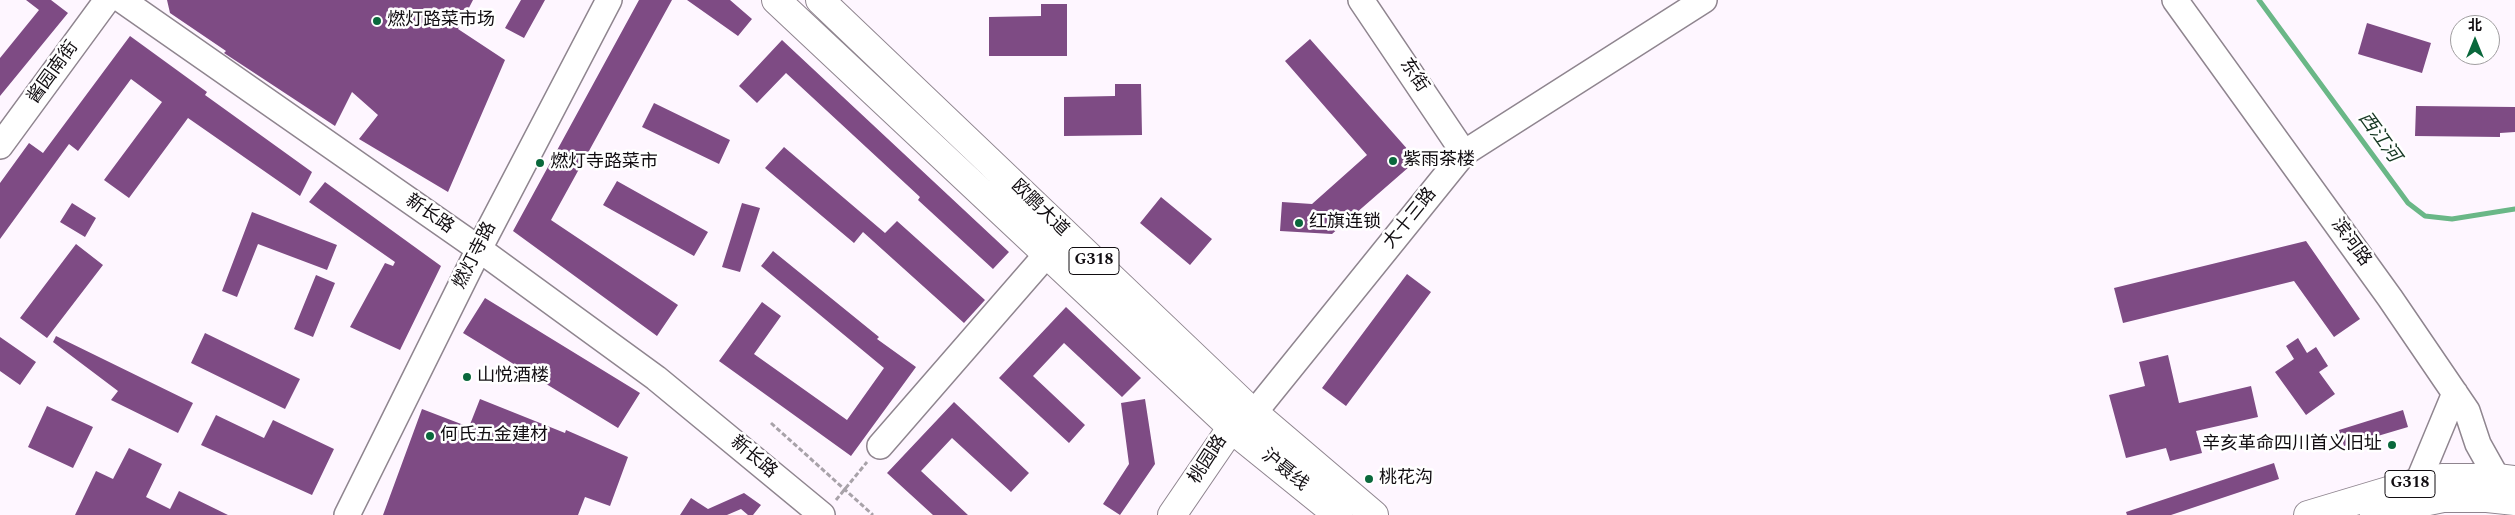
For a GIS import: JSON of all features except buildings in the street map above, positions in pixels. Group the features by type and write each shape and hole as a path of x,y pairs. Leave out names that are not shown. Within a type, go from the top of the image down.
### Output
{"main road":[{"name":"欧鹏大道","path":"776,0 1047,254 1247,420 1374,515"},
{"name":"欧鹏大道","path":"820,0 1247,420"},
{"name":"桃园路","path":"1172,515 1247,420"},
{"path":"1195,515 1247,420"},
{"name":"沪聂线","path":"1247,420 1338,515"},
{"name":"G318","path":"2308,515 2418,482 2442,478 2500,485 2515,501"},
{"name":"G318","path":"2374,515 2400,506 2500,485"}],"street":[{"name":"酱园南街","path":"0,146 107,0"},
{"name":"新长路","path":"122,0 479,249 656,378 822,515"},
{"name":"燃灯寺路","path":"347,515 479,249 609,0"},
{"name":"东街","path":"1361,0 1464,153"},
{"name":"大十三路","path":"1247,420 1464,153 1704,0"},
{"name":"滨河路","path":"2175,0 2384,290 2468,411 2478,444 2500,485"},
{"path":"880,446 1047,254"},
{"path":"2418,482 2455,393"}],"path":[{"path":"771,423 873,515"},
{"path":"844,488 880,446"}],"waterway":[{"name":"西江河","path":"2259,0 2408,203 2425,216 2452,219 2515,209"}],"place":[{"name":"燃灯路菜市场","path":"377,21"},
{"name":"紫雨茶楼","path":"1393,161"},
{"name":"燃灯寺路菜市","path":"540,163"},
{"name":"红旗连锁","path":"1299,223"},
{"name":"山悦酒楼","path":"467,377"},
{"name":"何氏五金建材","path":"430,436"},
{"name":"辛亥革命四川首义旧址","path":"2392,445"},
{"name":"桃花沟","path":"1369,479"}]}
